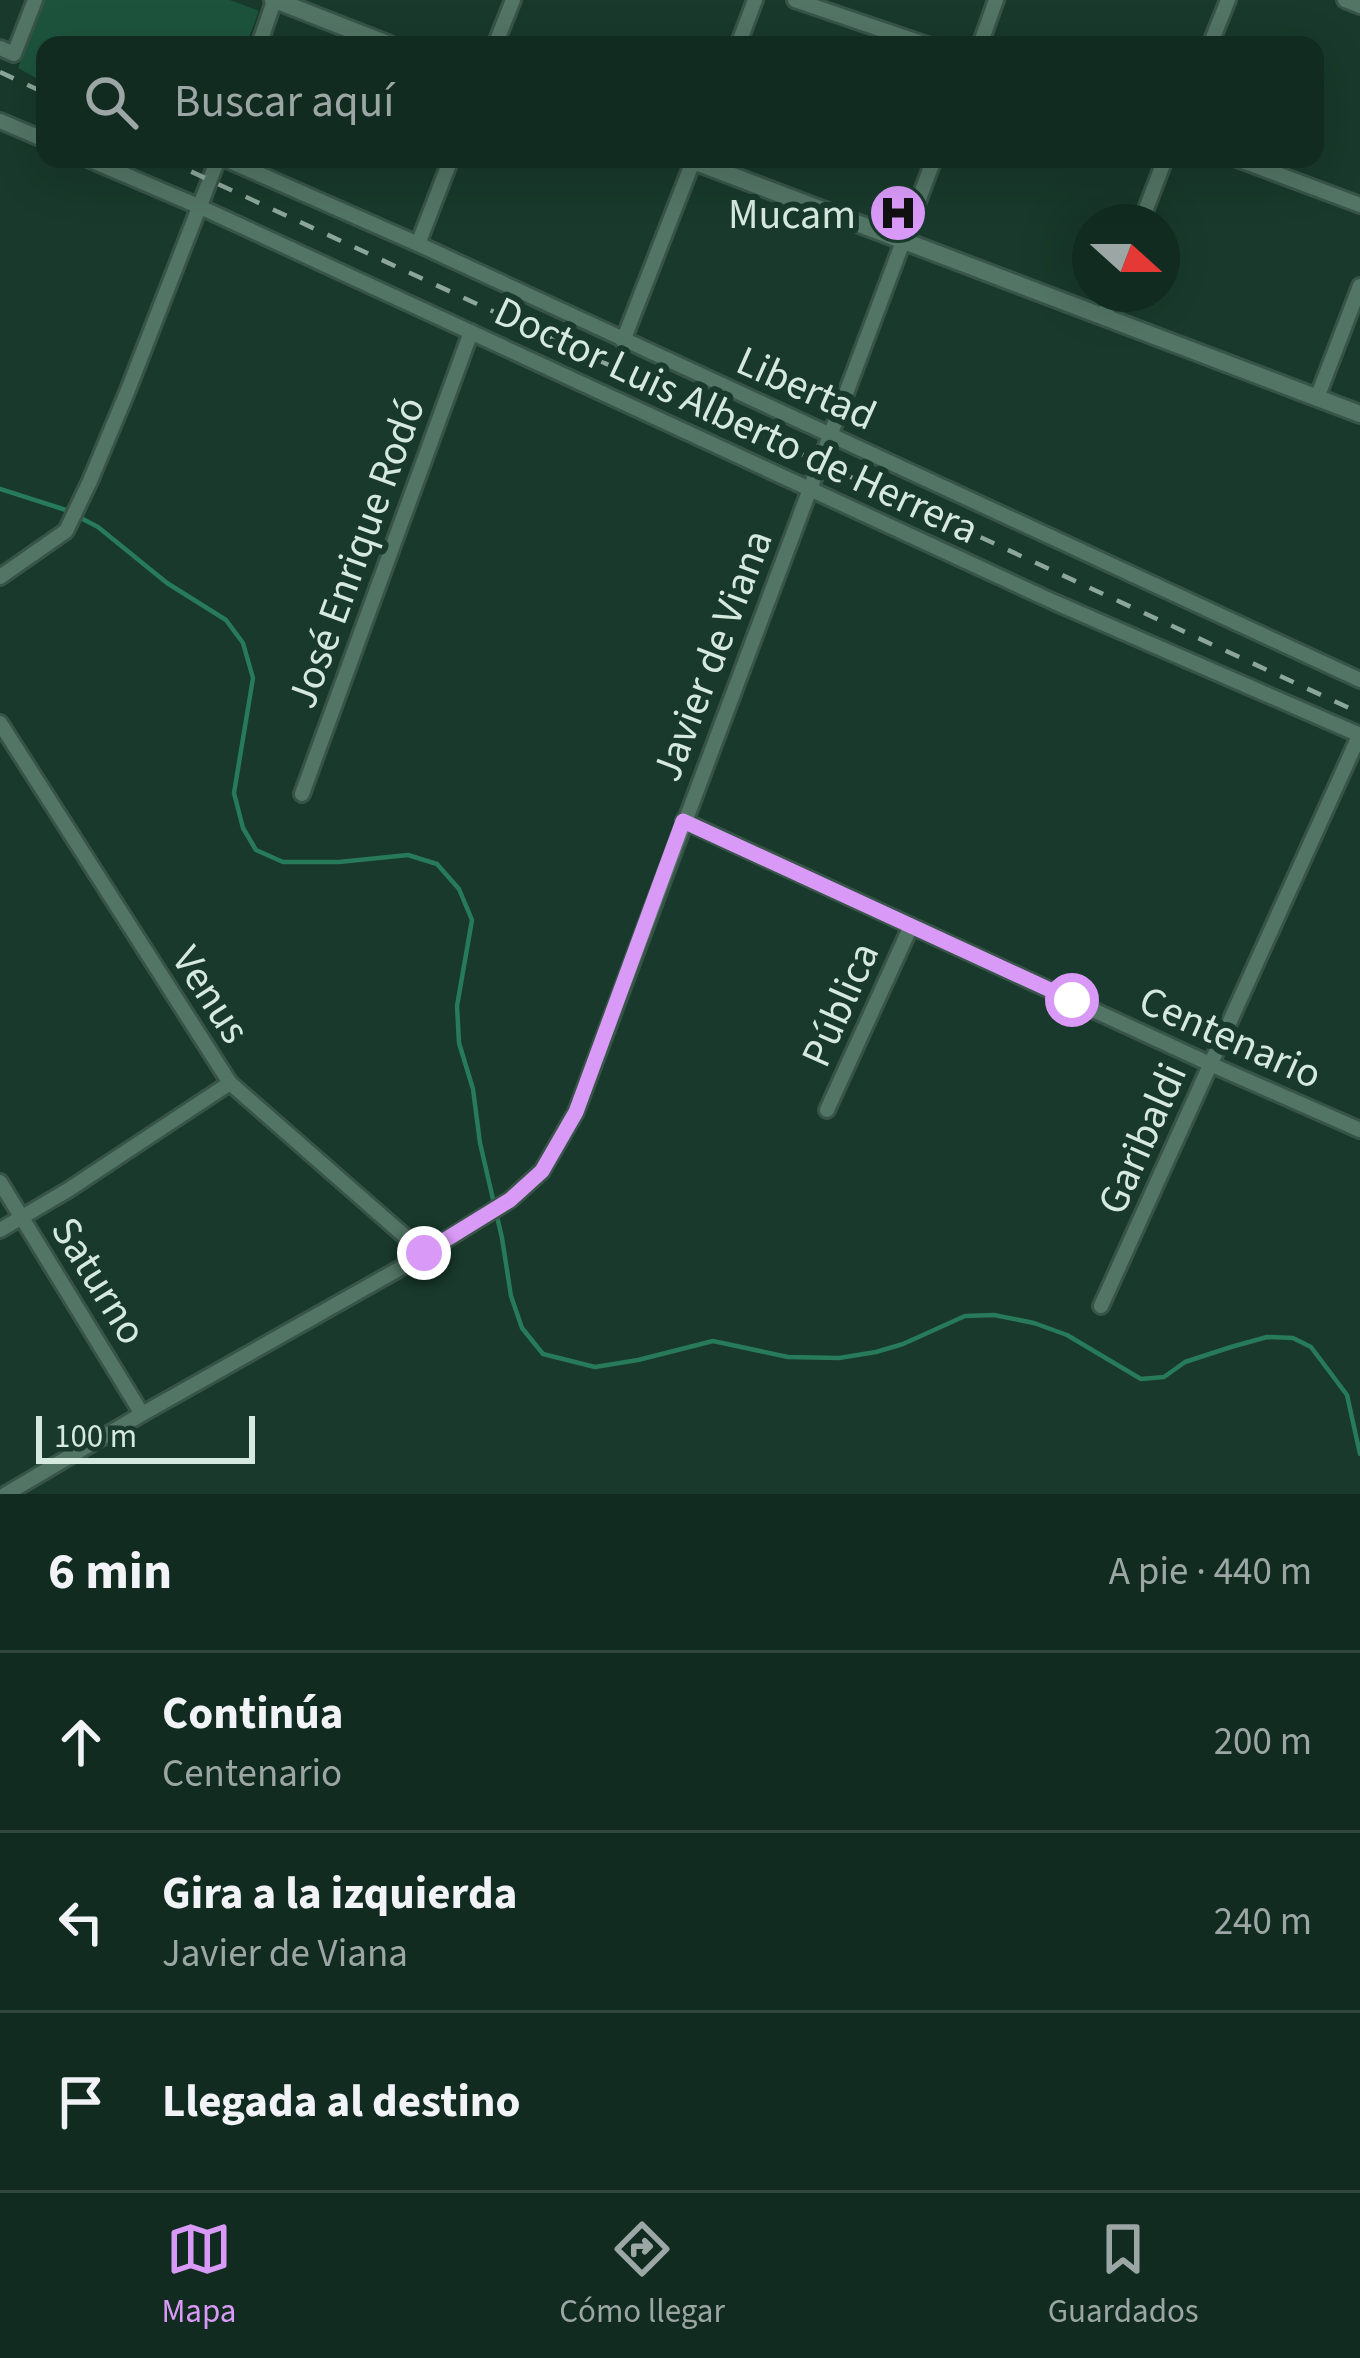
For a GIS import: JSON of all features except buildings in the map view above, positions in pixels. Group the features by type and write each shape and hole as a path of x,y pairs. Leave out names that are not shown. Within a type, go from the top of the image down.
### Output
{"street":[{"path":"7,51 35,0"},
{"path":"262,36 274,0 367,36"},
{"path":"499,36 513,0"},
{"path":"741,36 755,0"},
{"path":"795,0 901,36"},
{"path":"983,36 996,0"},
{"path":"1214,36 1228,0"},
{"path":"1345,0 1360,6"},
{"path":"0,121 36,136"},
{"name":"Doctor Luis Alberto de Herrera","path":"109,168 1054,602 1360,735"},
{"path":"0,577 66,531 217,168"},
{"name":"Libertad","path":"242,168 418,244 1360,680"},
{"path":"418,244 448,168"},
{"path":"622,341 689,168"},
{"path":"713,168 1360,414"},
{"name":"Javier de Viana","path":"6,1494 424,1253 510,1200 542,1171 576,1112 930,168"},
{"path":"1148,204 1162,168"},
{"path":"1261,168 1360,205"},
{"path":"1317,398 1360,286"},
{"path":"1104,316 1106,312"},
{"name":"José Enrique Rodó","path":"302,794 470,332"},
{"name":"Venus","path":"0,723 230,1084 424,1253"},
{"name":"Garibaldi","path":"1101,1306 1360,735"},
{"name":"Centenario","path":"683,821 1360,1130"},
{"name":"Pública","path":"827,1110 910,926"},
{"path":"0,1230 230,1084"},
{"name":"Saturno","path":"0,1182 142,1414"}],"green space":[{"path":"44,0 230,0 259,11 249,36 36,36 36,78 18,68"}],"waterway":[{"path":"0,489 69,511"},
{"path":"79,517 226,620 243,643 253,678 234,793 243,828 256,850 283,862 408,855 437,864 459,889 472,920 457,1006 459,1043 473,1089 511,1296 522,1328 543,1354 595,1367 713,1341 788,1357 839,1358 903,1344 965,1316 994,1315 1067,1335 1141,1379 1164,1377 1185,1362 1267,1337 1293,1338 1311,1347 1347,1395 1360,1454"}],"railway":[{"path":"0,72 36,89"},
{"path":"183,168 1360,713"}],"place":[{"name":"Mucam","path":"898,213"}],"route":[{"path":"424,1253 510,1200 542,1171 576,1112 683,821 1072,1000"}]}
